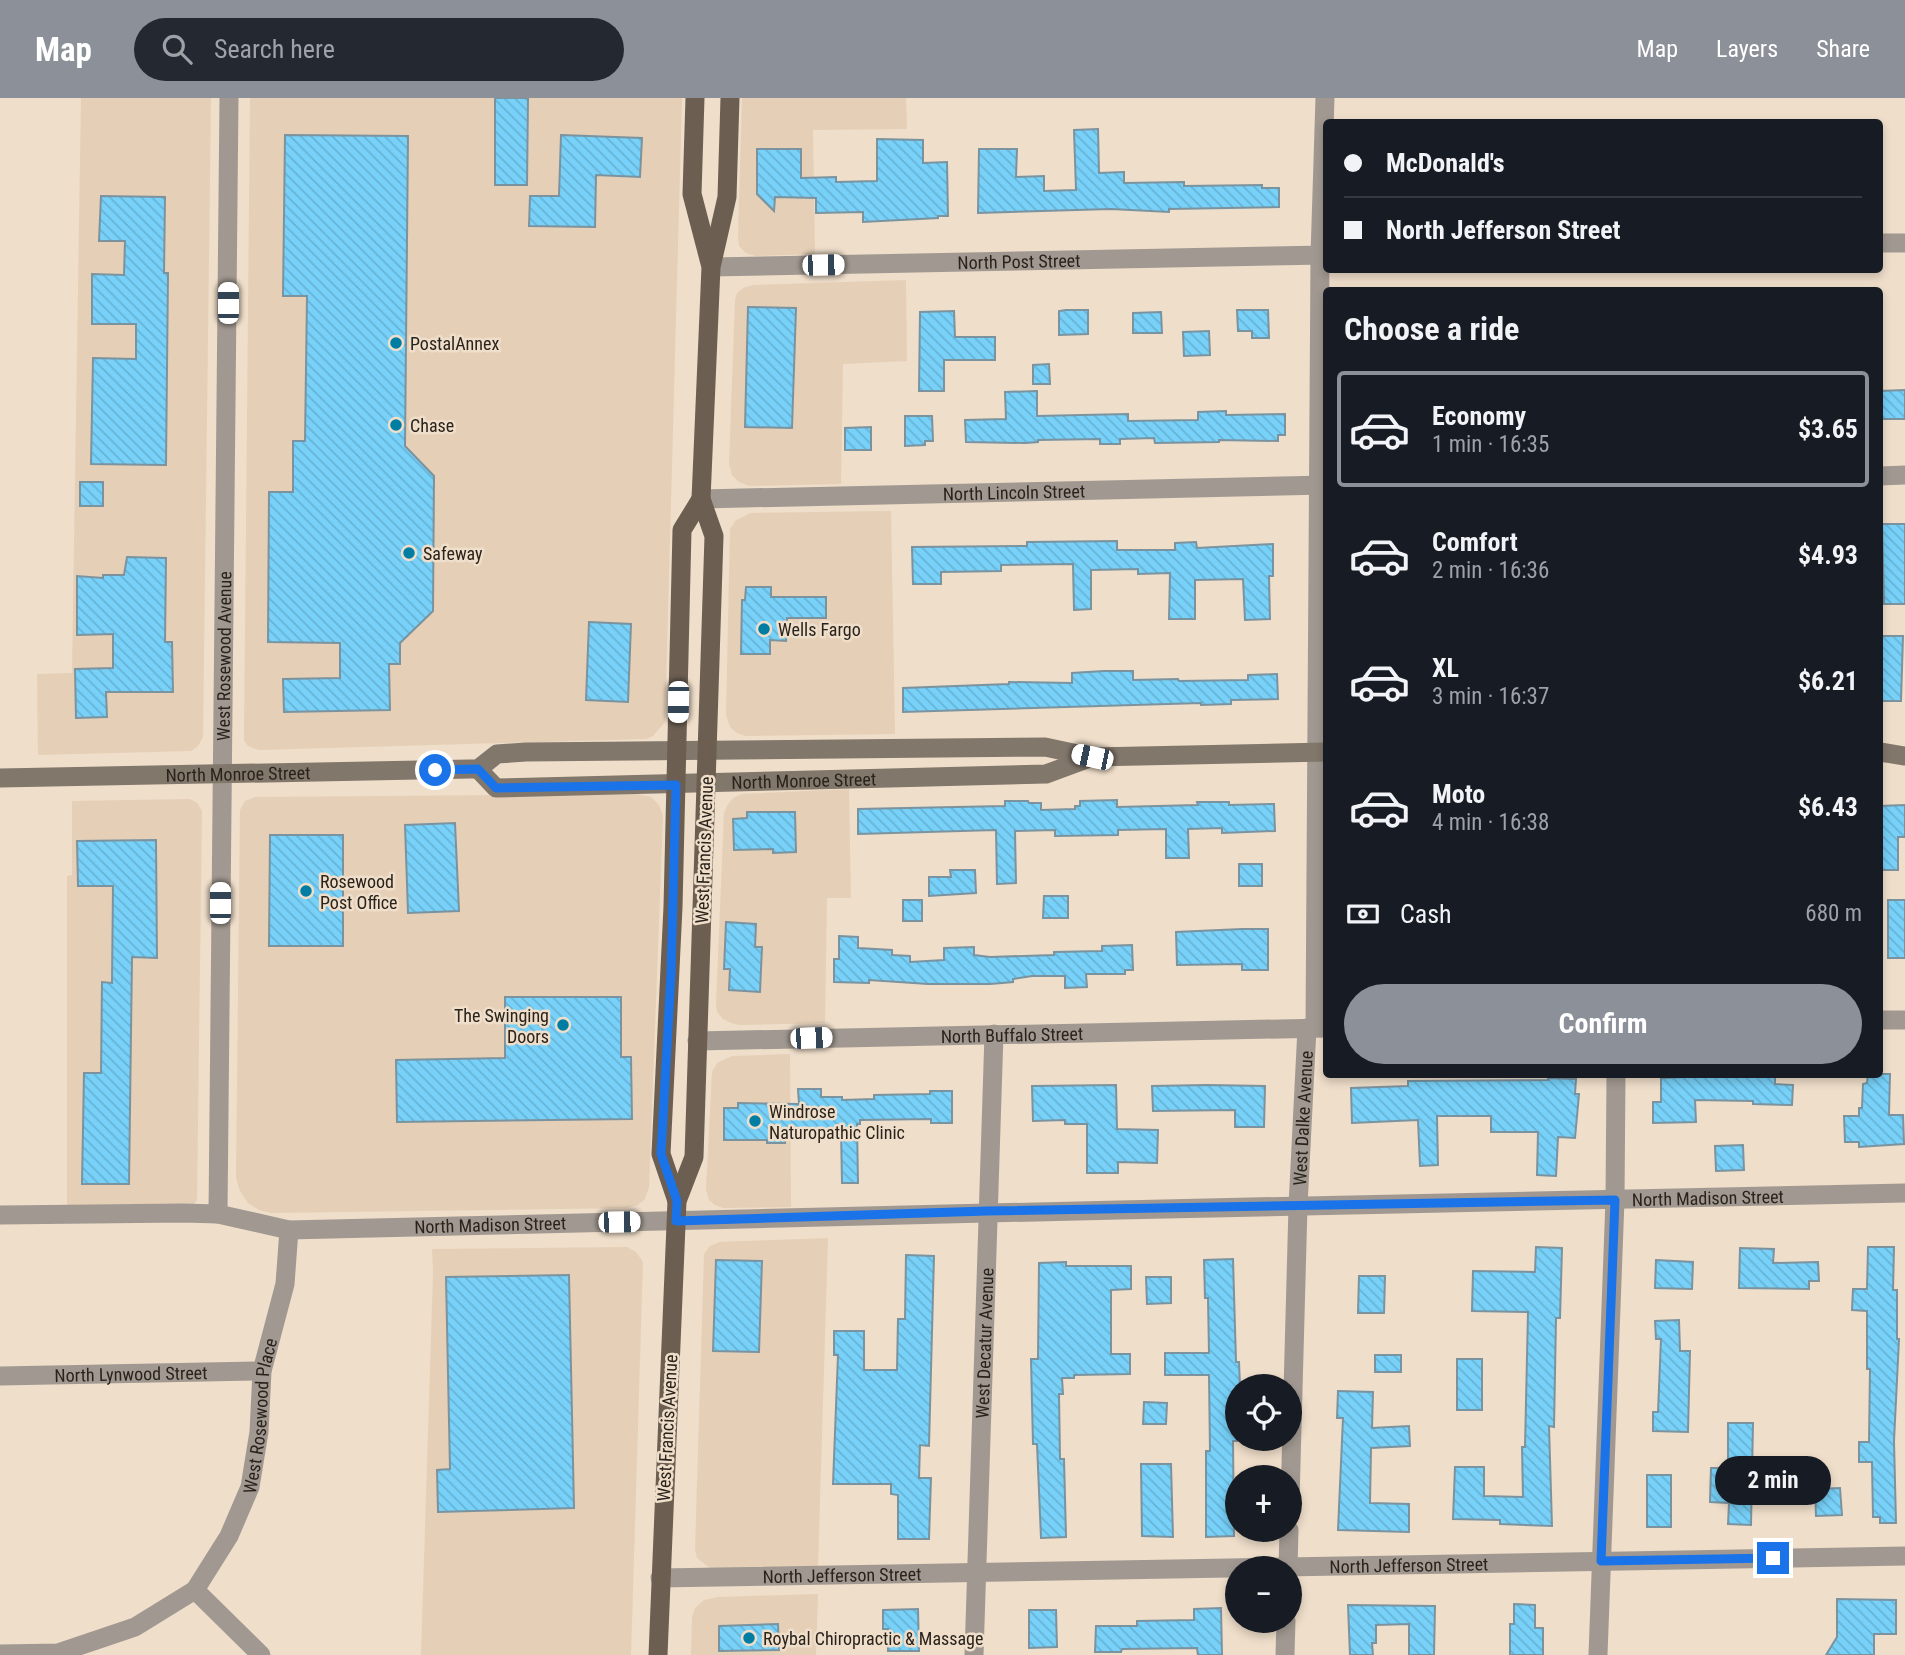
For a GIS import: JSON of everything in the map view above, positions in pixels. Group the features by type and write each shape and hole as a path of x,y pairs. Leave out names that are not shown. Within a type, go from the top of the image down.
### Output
{"main road":[{"name":"West Francis Avenue","path":"695,98 692,194 711,267"},
{"name":"West Francis Avenue","path":"658,1655 677,1201 694,1157 714,536 701,499 711,267 727,197 730,98"},
{"name":"West Francis Avenue","path":"677,1201 661,1154 671,974 682,530 701,499"},
{"name":"North Monroe Street","path":"0,778 478,769 497,754 677,750 1045,747 1092,757 1322,753"},
{"path":"1883,752 1905,756"},
{"name":"North Monroe Street","path":"478,769 496,788 676,785 1046,774 1092,757"}],"street":[{"name":"West Rosewood Avenue","path":"218,1214 229,98"},
{"name":"West Dalke Avenue","path":"1325,98 1325,119"},
{"path":"1883,243 1905,243"},
{"name":"North Post Street","path":"711,267 1323,255"},
{"name":"West Dalke Avenue","path":"1291,1465 1298,1206 1316,1028 1322,753 1323,255"},
{"path":"1883,476 1905,475"},
{"name":"North Lincoln Street","path":"701,499 1322,485"},
{"path":"1883,1020 1905,1020"},
{"name":"North Buffalo Street","path":"698,1041 1316,1028"},
{"name":"West Decatur Avenue","path":"974,1655 994,1034"},
{"path":"1598,1655 1615,1200 1616,1078"},
{"name":"North Madison Street","path":"0,1215 218,1214 289,1230 987,1211 1905,1193"},
{"name":"West Rosewood Place","path":"195,1590 229,1536 250,1487 259,1432 262,1371 285,1284 289,1230"},
{"name":"North Lynwood Street","path":"0,1376 262,1371"},
{"name":"North Jefferson Street","path":"1302,1567 1905,1556"},
{"name":"North Jefferson Street","path":"660,1578 1225,1568"},
{"path":"0,1654 58,1653 135,1627 195,1590 261,1655"},
{"path":"1285,1655 1286,1633"}],"shaded area":[{"path":"81,98 211,98 203,737 191,751 38,755 37,674 72,673"},
{"path":"250,98 682,98 665,722 653,736 646,739 259,750 248,746 244,740"},
{"path":"742,98 906,98 907,129 813,130 815,254 755,256 746,253 739,246"},
{"path":"906,280 907,361 843,364 841,484 749,486 739,482 732,475 729,464 737,293 754,285"},
{"path":"891,511 895,734 745,736 737,733 730,727 726,715 730,529 735,521 750,513"},
{"path":"849,789 851,898 827,898 825,1023 739,1025 723,1019 717,1012 716,1004 724,813 728,804 742,794"},
{"path":"636,794 651,797 659,805 663,816 649,1187 645,1199 638,1205 627,1208 271,1213 248,1203 236,1178 240,810 245,801 255,797"},
{"path":"190,799 197,803 202,811 197,1200 193,1205 67,1206 67,876 72,875 72,801"},
{"path":"790,1054 791,1207 723,1208 715,1205 709,1200 706,1190 712,1072 717,1063 732,1056"},
{"path":"828,1238 818,1566 711,1569 697,1558 695,1549 704,1254 710,1246 719,1242"},
{"path":"627,1247 636,1252 643,1262 631,1655 421,1655 432,1249"},
{"path":"818,1594 816,1655 691,1655 692,1617 695,1608 704,1600 718,1597"}],"building":[{"path":"495,98 528,98 527,185 495,185"},
{"path":"1098,129 1099,173 1124,172 1124,183 1184,182 1184,186 1262,185 1262,188 1279,188 1279,207 1169,209 1169,212 1111,209 978,213 979,149 1017,149 1016,177 1044,176 1044,191 1076,190 1074,130"},
{"path":"285,135 408,136 405,446 434,476 433,611 400,643 400,664 389,664 390,710 284,712 283,679 340,678 340,643 268,642 269,492 293,492 293,441 305,441 307,296 283,296"},
{"path":"561,135 642,138 640,177 596,175 595,227 529,226 530,196 559,196"},
{"path":"877,139 923,140 923,163 947,162 948,216 863,222 863,212 816,213 816,198 775,197 774,211 757,194 757,149 801,149 801,178 836,177 836,182 877,181"},
{"path":"101,196 165,197 164,273 168,273 166,465 91,464 93,358 136,359 136,324 92,324 92,274 124,275 125,241 99,241"},
{"path":"748,307 796,308 792,428 745,427"},
{"path":"1088,310 1088,334 1059,335 1059,311"},
{"path":"1237,310 1268,310 1269,338 1252,338 1252,331 1238,331"},
{"path":"954,311 955,337 995,337 995,360 944,360 944,391 919,391 920,312"},
{"path":"1161,312 1162,333 1133,333 1133,313"},
{"path":"1209,331 1210,355 1184,356 1183,332"},
{"path":"1049,364 1050,384 1033,384 1033,365"},
{"path":"1905,390 1905,419 1883,419 1883,391"},
{"path":"1037,391 1037,416 1128,414 1128,421 1198,420 1198,412 1226,411 1226,415 1285,414 1285,435 1278,435 1278,441 1155,443 1154,438 1120,439 1120,444 1100,444 1100,439 1038,440 1025,443 966,442 965,420 1006,419 1005,392"},
{"path":"905,416 932,416 933,441 925,441 925,445 905,446"},
{"path":"871,427 871,450 845,450 845,428"},
{"path":"80,482 103,482 103,506 80,506"},
{"path":"1883,524 1905,524 1905,604 1884,604"},
{"path":"1117,541 1117,550 1175,550 1175,543 1196,542 1197,548 1273,544 1273,576 1269,576 1270,619 1245,620 1243,579 1195,580 1195,619 1169,619 1170,573 1138,574 1138,569 1091,570 1091,609 1074,610 1073,564 1001,565 1001,571 941,572 941,584 913,584 912,547 1027,546 1027,542"},
{"path":"127,557 166,558 165,642 172,642 173,692 106,692 107,717 76,718 75,669 113,668 113,634 77,635 77,576 103,578 103,575 124,575"},
{"name":"Wells Fargo","path":"746,587 771,587 771,597 826,597 826,618 787,618 786,641 770,640 770,654 741,654 742,600 745,600"},
{"path":"589,622 631,624 628,702 586,700"},
{"path":"1883,636 1903,636 1901,701 1883,701"},
{"path":"1133,671 1133,680 1179,681 1248,680 1248,675 1277,674 1278,699 1231,700 1231,704 903,712 903,688 1009,682 1072,683 1072,673"},
{"path":"1117,800 1117,807 1198,805 1197,802 1229,802 1229,805 1274,804 1275,831 1222,833 1222,828 1188,829 1189,858 1166,858 1166,829 1118,830 1118,835 1055,836 1055,830 1015,831 1016,883 997,884 996,830 858,834 858,809 1005,806 1005,801 1028,801 1041,803 1041,810 1075,809 1075,806 1080,806 1080,801"},
{"path":"1905,805 1905,837 1898,837 1898,870 1883,870 1883,806"},
{"path":"747,812 795,812 796,852 773,853 773,849 734,850 733,819 747,818"},
{"path":"455,823 459,911 408,913 405,825"},
{"name":"Rosewood Post Office","path":"270,835 343,835 343,946 269,946"},
{"path":"156,840 157,958 132,957 129,1184 82,1184 84,1073 101,1073 102,982 112,983 113,886 78,886 77,841"},
{"path":"1239,864 1262,864 1262,886 1239,886"},
{"path":"950,870 975,870 976,893 929,896 929,877 951,877"},
{"path":"1044,896 1068,896 1068,918 1043,918"},
{"path":"903,900 922,900 922,921 903,921"},
{"path":"1888,900 1905,900 1905,958 1888,958"},
{"path":"726,922 756,924 755,947 762,947 760,992 729,990 730,969 724,969"},
{"path":"1268,929 1268,970 1242,970 1242,964 1177,965 1176,932"},
{"path":"839,936 858,937 858,948 892,950 892,955 910,956 910,962 944,960 944,948 974,947 974,955 990,957 1102,951 1102,946 1132,945 1133,970 1125,970 1125,974 1086,974 1087,987 1065,988 1065,976 1032,976 1013,979 1013,982 990,984 869,980 869,983 834,982 834,959 839,959"},
{"path":"505,997 621,997 621,1057 631,1057 632,1119 397,1122 396,1060 505,1058"},
{"path":"1883,1074 1890,1074 1889,1115 1903,1115 1904,1144 1859,1147 1859,1142 1845,1142 1844,1116 1859,1116 1863,1084 1867,1083 1868,1078 1883,1078"},
{"path":"1661,1078 1775,1078 1775,1084 1793,1085 1792,1105 1695,1100 1696,1122 1653,1123 1653,1102 1661,1102"},
{"path":"1576,1079 1575,1094 1579,1094 1575,1138 1558,1137 1556,1176 1537,1175 1538,1132 1491,1132 1491,1116 1437,1116 1438,1165 1420,1166 1418,1120 1352,1123 1351,1088 1408,1086 1408,1081"},
{"path":"1116,1085 1117,1129 1158,1130 1157,1163 1118,1162 1118,1173 1087,1173 1087,1124 1065,1124 1065,1120 1033,1121 1032,1086"},
{"path":"1152,1086 1265,1086 1264,1127 1235,1127 1235,1110 1153,1111"},
{"path":"798,1089 821,1089 821,1097 842,1097 842,1100 874,1099 874,1095 952,1091 952,1123 931,1123 931,1119 860,1120 860,1124 857,1124 858,1183 842,1183 841,1129 785,1130 785,1143 767,1143 767,1140 724,1140 724,1108 738,1108 738,1103 799,1104"},
{"path":"1743,1145 1744,1170 1716,1171 1715,1146"},
{"path":"1536,1247 1562,1248 1560,1318 1556,1318 1554,1427 1549,1426 1552,1526 1500,1524 1500,1520 1453,1519 1455,1467 1484,1467 1484,1496 1523,1497 1522,1447 1525,1447 1528,1312 1472,1311 1473,1271 1535,1272"},
{"path":"1868,1247 1894,1247 1893,1290 1897,1290 1899,1339 1894,1441 1896,1523 1880,1523 1880,1517 1873,1517 1872,1462 1859,1462 1859,1442 1869,1442 1870,1369 1867,1369 1867,1311 1852,1310 1853,1289 1867,1289"},
{"path":"1740,1248 1774,1249 1773,1263 1818,1262 1819,1281 1809,1281 1809,1289 1739,1288"},
{"path":"906,1255 934,1256 929,1446 920,1445 919,1478 931,1478 929,1539 898,1539 898,1495 891,1494 891,1484 833,1484 838,1355 834,1355 834,1331 864,1331 864,1370 897,1370 898,1319 905,1319"},
{"path":"1233,1259 1236,1362 1239,1362 1240,1374 1225,1374 1225,1451 1233,1451 1233,1465 1225,1465 1225,1536 1206,1537 1206,1451 1210,1451 1209,1375 1165,1375 1165,1353 1209,1353 1204,1260"},
{"path":"716,1260 762,1261 759,1352 713,1351"},
{"path":"1656,1260 1693,1262 1692,1289 1655,1288"},
{"path":"1066,1262 1066,1266 1131,1266 1131,1289 1111,1290 1111,1354 1130,1354 1130,1374 1074,1375 1074,1378 1062,1378 1063,1394 1059,1394 1060,1459 1064,1459 1066,1537 1041,1538 1037,1444 1033,1444 1031,1359 1038,1359 1039,1263"},
{"path":"569,1275 574,1508 438,1512 437,1470 450,1469 446,1277"},
{"path":"1359,1276 1385,1276 1384,1313 1358,1313"},
{"path":"1146,1277 1171,1277 1171,1303 1147,1304"},
{"path":"1679,1320 1680,1351 1690,1351 1688,1432 1653,1431 1653,1412 1658,1412 1661,1339 1656,1339 1655,1321"},
{"path":"1375,1355 1401,1355 1401,1372 1375,1372"},
{"path":"1457,1359 1482,1359 1482,1410 1457,1410"},
{"path":"1338,1391 1373,1392 1372,1428 1409,1426 1410,1446 1371,1448 1370,1503 1409,1504 1409,1532 1338,1530 1343,1418 1337,1418"},
{"path":"1144,1402 1167,1403 1166,1424 1143,1424"},
{"path":"1728,1423 1753,1423 1751,1525 1728,1524 1729,1503 1710,1502 1711,1468 1728,1468"},
{"path":"1141,1464 1171,1464 1173,1537 1142,1536"},
{"path":"1647,1475 1671,1475 1671,1527 1647,1527"},
{"path":"1840,1488 1842,1515 1816,1516 1815,1489"},
{"path":"1837,1599 1896,1600 1896,1634 1874,1634 1874,1655 1826,1655 1837,1637"},
{"path":"1514,1604 1535,1605 1535,1628 1543,1628 1543,1655 1510,1655 1510,1624 1514,1624"},
{"path":"1348,1605 1435,1606 1434,1655 1409,1655 1409,1624 1376,1625 1376,1643 1372,1643 1373,1655 1350,1655"},
{"path":"1221,1608 1222,1655 1198,1655 1197,1648 1095,1652 1096,1626 1137,1626 1137,1621 1194,1620 1194,1609"},
{"path":"918,1609 919,1651 888,1651 888,1629 883,1629 883,1610"},
{"path":"1029,1610 1056,1610 1057,1647 1029,1648"},
{"name":"Roybal Chiropractic & Massage","path":"778,1624 779,1650 719,1651 719,1626"}],"place":[{"name":"PostalAnnex","path":"396,343"},
{"name":"Chase","path":"396,425"},
{"name":"Safeway","path":"409,553"},
{"name":"Wells Fargo","path":"764,629"},
{"name":"Rosewood Post Office","path":"306,891"},
{"name":"The Swinging Doors","path":"563,1025"},
{"name":"Windrose Naturopathic Clinic","path":"755,1121"},
{"name":"Roybal Chiropractic & Massage","path":"749,1638"}],"route":[{"path":"435,770 478,769 496,788 676,785 671,974 661,1154 677,1201 676,1221 987,1211 1615,1200 1601,1561 1773,1558"}]}
